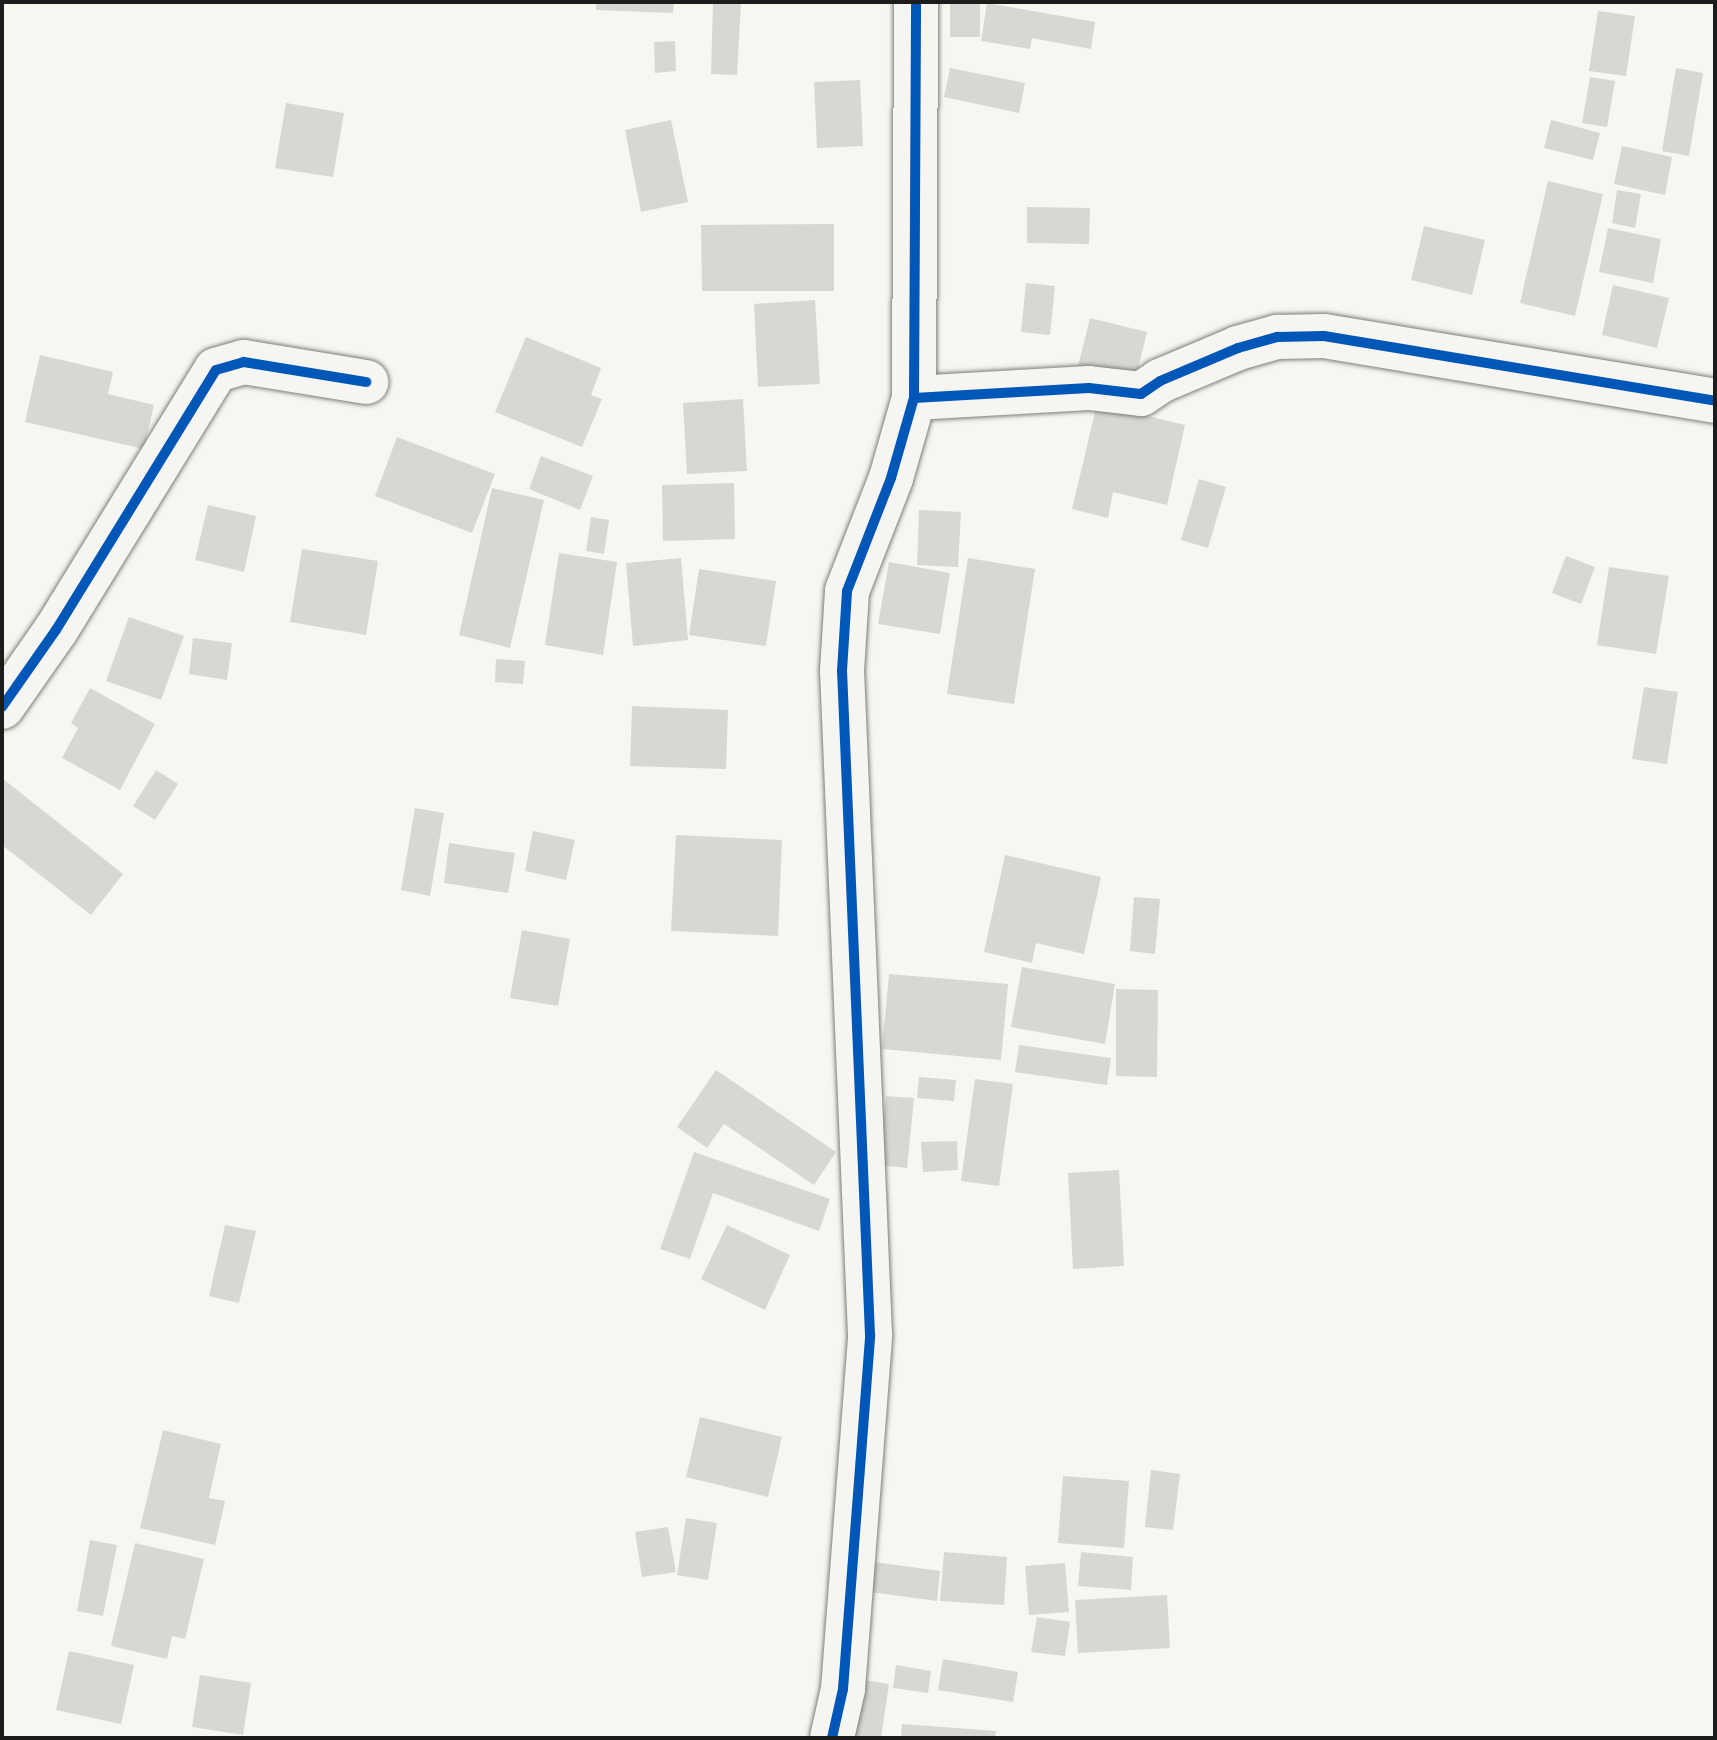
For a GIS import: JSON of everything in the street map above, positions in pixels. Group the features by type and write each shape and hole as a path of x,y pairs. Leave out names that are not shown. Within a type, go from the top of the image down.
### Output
{"street":[{"path":"832,1738 843,1689 870,1335 842,671 847,591 891,478 914,398 916,2"},
{"path":"914,398 1089,388 1141,394 1160,381 1238,348 1277,337 1324,336 1715,401"},
{"path":"2,707 56,630 216,370 244,362 366,382"}],"building":[{"path":"596,2 674,2 673,13 596,10"},
{"path":"713,2 741,2 737,75 711,74"},
{"path":"980,3 980,37 950,37 950,4"},
{"path":"987,3 1095,22 1091,49 1032,38 1030,49 981,41"},
{"path":"1598,11 1635,16 1626,76 1589,71"},
{"path":"675,41 676,71 655,73 654,42"},
{"path":"950,68 1025,83 1019,113 944,97"},
{"path":"1676,68 1703,73 1689,156 1662,151"},
{"path":"1590,77 1615,81 1607,127 1582,123"},
{"path":"860,80 863,146 817,148 814,82"},
{"path":"286,103 344,113 333,177 275,168"},
{"path":"671,120 688,202 641,212 625,130"},
{"path":"1551,120 1600,133 1593,160 1544,148"},
{"path":"1622,146 1672,157 1665,195 1614,184"},
{"path":"1548,181 1603,194 1575,316 1520,303"},
{"path":"1617,190 1641,194 1635,228 1612,223"},
{"path":"1027,207 1090,208 1089,244 1027,243"},
{"path":"834,224 834,291 702,291 701,225"},
{"path":"1424,226 1485,240 1472,295 1411,280"},
{"path":"1608,228 1661,239 1653,283 1599,272"},
{"path":"1026,283 1055,286 1050,335 1021,332"},
{"path":"1613,285 1669,298 1657,348 1602,335"},
{"path":"815,300 820,384 758,387 754,304"},
{"path":"1090,318 1147,332 1135,381 1078,366"},
{"path":"526,337 601,368 591,395 602,399 582,447 495,412"},
{"path":"40,355 113,372 108,394 154,405 144,449 25,422"},
{"path":"743,399 747,471 687,474 683,403"},
{"path":"1097,404 1185,425 1167,505 1113,492 1108,518 1072,509"},
{"path":"397,437 495,474 472,533 375,496"},
{"path":"541,456 593,476 580,510 529,489"},
{"path":"1199,479 1226,487 1208,548 1181,540"},
{"path":"734,483 735,539 663,541 662,485"},
{"path":"492,488 544,500 510,648 459,635"},
{"path":"208,505 256,516 244,572 195,560"},
{"path":"919,510 961,512 958,567 917,565"},
{"path":"591,517 609,520 604,554 586,551"},
{"path":"302,549 378,561 366,635 290,622"},
{"path":"559,553 617,562 603,655 545,645"},
{"path":"1566,556 1595,567 1581,604 1552,593"},
{"path":"681,558 688,640 633,646 626,563"},
{"path":"968,558 1035,569 1014,704 947,694"},
{"path":"889,562 950,573 940,634 878,624"},
{"path":"1609,567 1669,576 1656,654 1597,645"},
{"path":"699,569 776,581 766,646 689,635"},
{"path":"129,617 184,636 161,700 106,681"},
{"path":"193,638 232,643 227,680 189,674"},
{"path":"496,659 525,661 523,684 495,682"},
{"path":"1644,687 1678,692 1667,764 1632,759"},
{"path":"90,688 155,724 120,790 62,758 78,728 71,723"},
{"path":"632,706 728,710 726,769 630,766"},
{"path":"156,770 178,784 155,820 133,806"},
{"path":"2,778 123,874 91,915 2,845"},
{"path":"415,808 444,813 430,896 401,890"},
{"path":"533,831 575,840 566,880 525,871"},
{"path":"676,835 782,840 778,936 671,931"},
{"path":"449,843 515,853 508,893 444,883"},
{"path":"1005,855 1101,877 1084,954 1036,943 1032,963 984,952"},
{"path":"1134,897 1160,899 1155,954 1130,951"},
{"path":"522,930 570,939 558,1006 510,998"},
{"path":"1022,967 1115,984 1105,1044 1011,1027"},
{"path":"889,974 1008,984 1001,1060 882,1049"},
{"path":"1116,989 1158,990 1157,1077 1116,1076"},
{"path":"1019,1045 1111,1058 1107,1085 1015,1072"},
{"path":"716,1070 836,1152 814,1185 724,1124 707,1148 677,1127"},
{"path":"919,1077 956,1080 954,1101 917,1098"},
{"path":"975,1079 1013,1084 999,1186 961,1181"},
{"path":"886,1096 914,1098 907,1168 879,1165"},
{"path":"957,1141 958,1170 923,1172 921,1142"},
{"path":"694,1152 830,1199 819,1231 713,1193 690,1259 660,1249"},
{"path":"1119,1170 1124,1266 1073,1269 1068,1173"},
{"path":"225,1225 256,1231 239,1303 209,1296"},
{"path":"727,1225 790,1255 765,1310 701,1279"},
{"path":"700,1417 782,1437 768,1497 686,1477"},
{"path":"163,1430 221,1444 209,1498 225,1501 215,1545 140,1528"},
{"path":"1151,1470 1180,1474 1173,1530 1145,1527"},
{"path":"1063,1476 1129,1481 1124,1548 1058,1543"},
{"path":"686,1518 717,1523 708,1580 677,1575"},
{"path":"668,1527 676,1572 642,1577 635,1532"},
{"path":"90,1540 117,1545 103,1616 77,1611"},
{"path":"135,1543 204,1559 185,1639 172,1636 167,1659 111,1646"},
{"path":"944,1552 1007,1557 1004,1605 940,1601"},
{"path":"1081,1552 1133,1557 1131,1590 1078,1586"},
{"path":"874,1562 940,1571 937,1601 870,1592"},
{"path":"1065,1563 1069,1612 1029,1615 1025,1566"},
{"path":"1167,1595 1170,1648 1078,1653 1075,1600"},
{"path":"1037,1617 1070,1622 1065,1656 1031,1652"},
{"path":"69,1651 134,1665 121,1724 56,1710"},
{"path":"943,1659 1018,1672 1013,1702 938,1690"},
{"path":"896,1665 931,1671 928,1693 893,1688"},
{"path":"200,1675 251,1683 243,1735 192,1727"},
{"path":"853,1678 889,1684 881,1738 844,1738"},
{"path":"902,1724 996,1731 995,1738 901,1738"}],"cycle path":[{"path":"832,1738 843,1689 870,1335 842,671 847,591 891,478 914,398 916,2"},
{"path":"914,398 1089,388 1141,394 1160,381 1238,348 1277,337 1324,336 1715,401"},
{"path":"2,707 56,630 216,370 244,362 366,382"}]}
